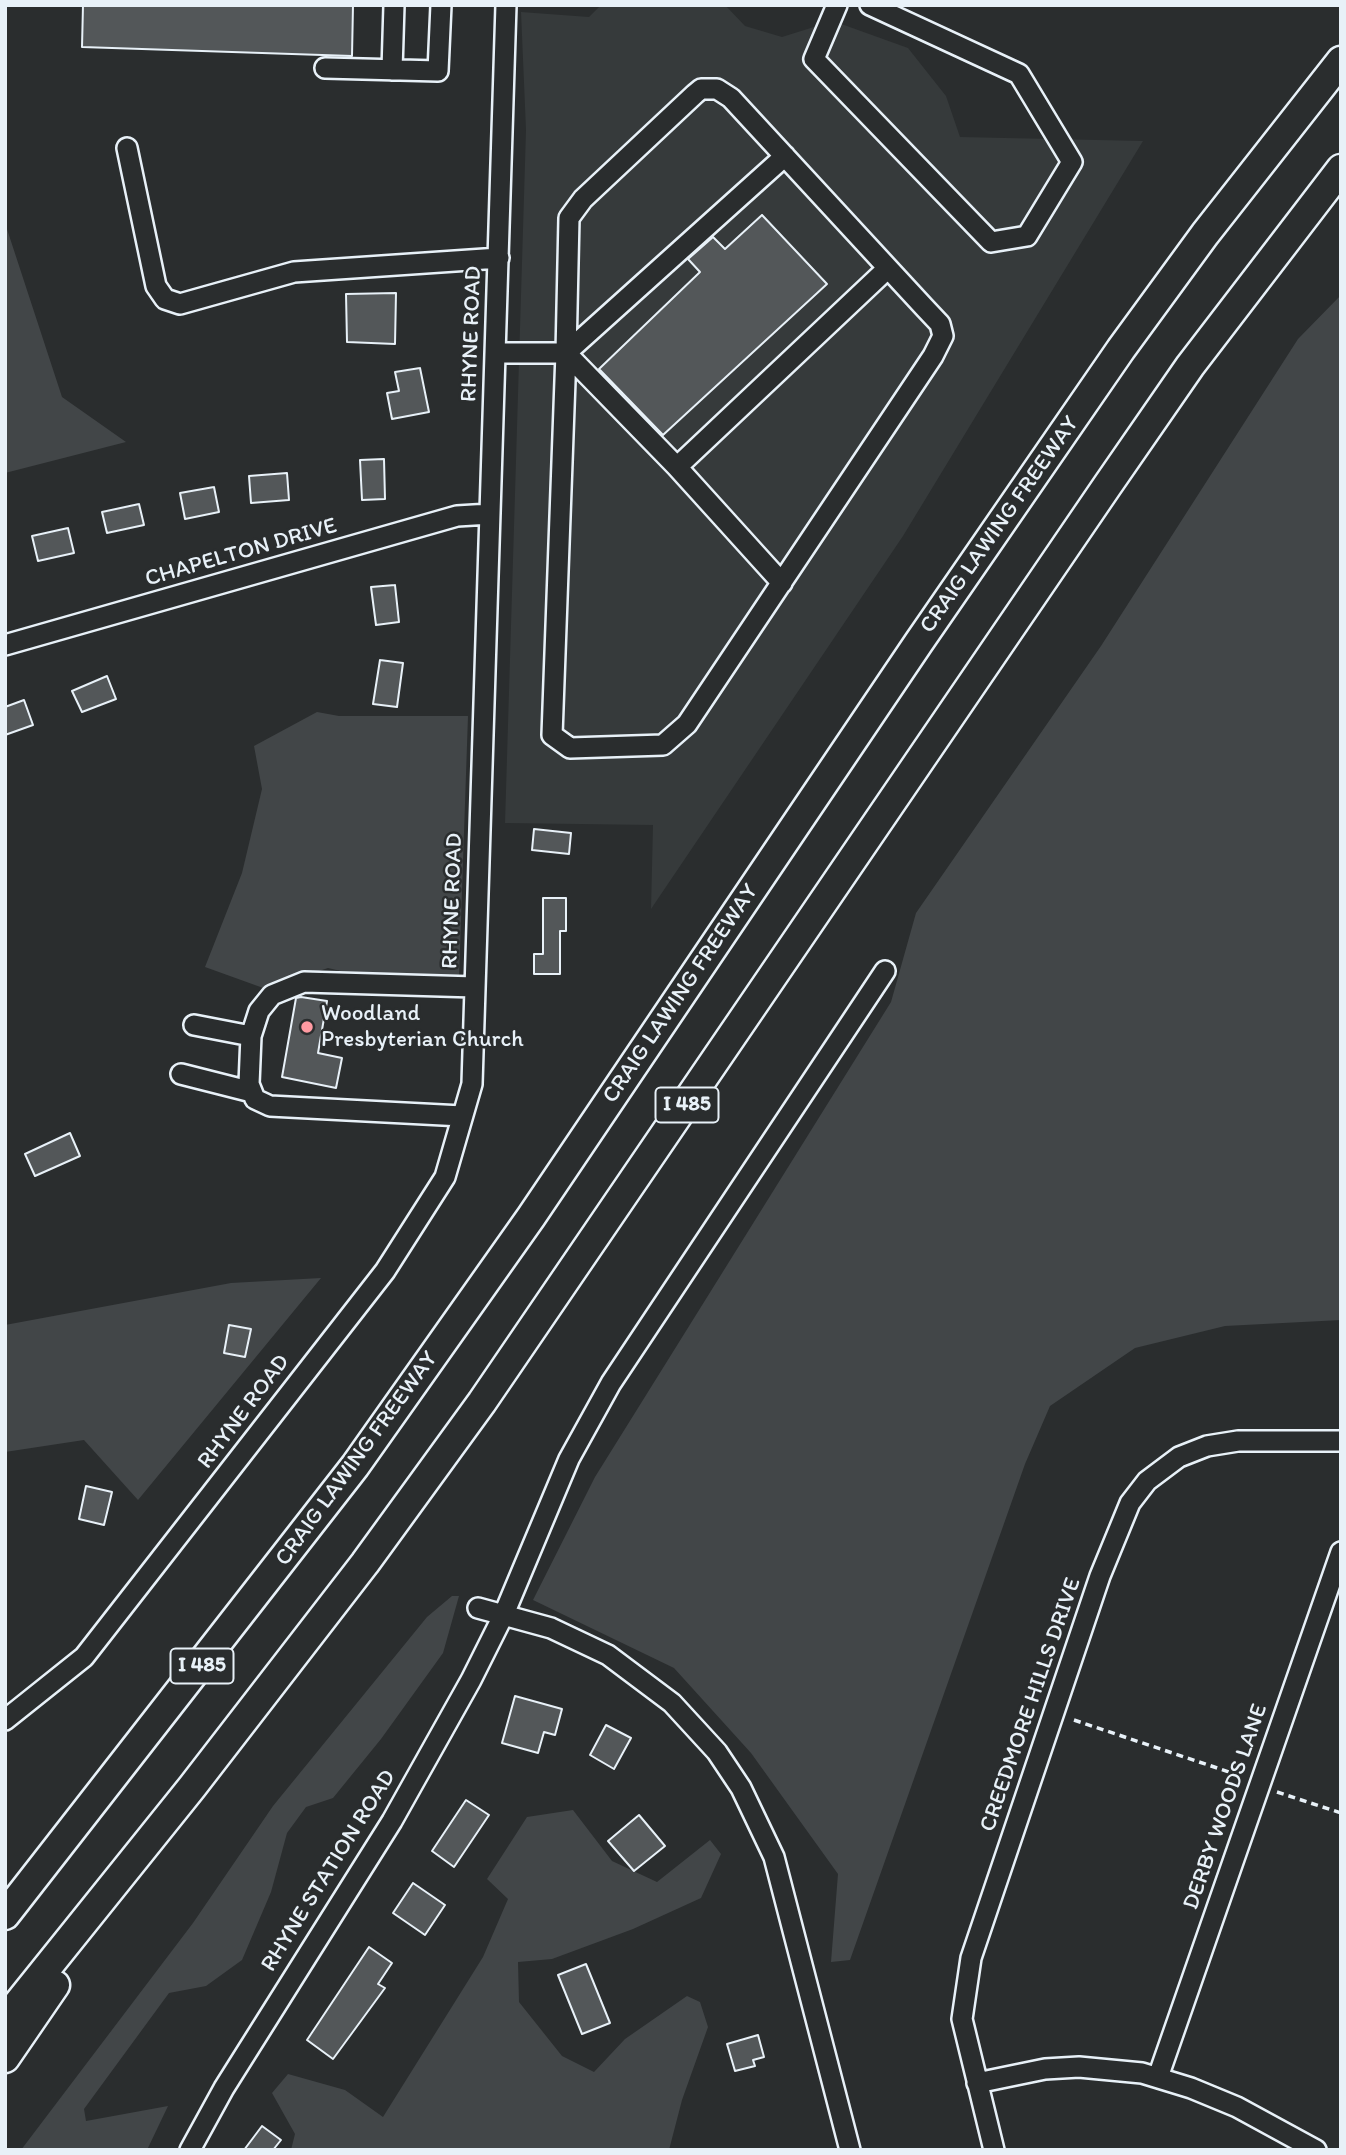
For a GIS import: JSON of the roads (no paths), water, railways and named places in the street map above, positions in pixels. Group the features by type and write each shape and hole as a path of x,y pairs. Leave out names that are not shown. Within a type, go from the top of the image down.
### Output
{"highway":[{"name":"CRAIG LAWING FREEWAY","path":"5,1915 355,1466 451,1332 1121,349 1205,234 1341,61"},
{"name":"I 485","path":"5,2020 192,1787 365,1563 482,1402 1107,486 1191,366 1341,169"},
{"path":"5,2058 192,1787"},
{"path":"5,1896 97,1800"}],"street":[{"path":"392,70 394,5"},
{"path":"325,68 438,71 441,5"},
{"name":"RHYNE ROAD","path":"5,1720 84,1657 385,1271 445,1177 463,1116 472,1084 506,5"},
{"path":"836,5 814,59 991,242 1027,236 1072,162 1019,74 870,5"},
{"path":"701,89 717,89 731,98 785,156 940,324 943,336 933,356 677,736 663,745 570,748 560,743 552,734 569,218 583,199 701,89"},
{"path":"127,148 156,286 165,299 180,304 294,272 499,258"},
{"path":"496,353 566,353 785,156"},
{"path":"677,467 887,269"},
{"path":"566,353 677,467 782,583"},
{"name":"CHAPELTON DRIVE","path":"5,645 457,516 490,514"},
{"name":"RHYNE STATION ROAD","path":"190,2150 223,2088 392,1821 504,1614 569,1459 611,1383 885,971"},
{"path":"463,1116 270,1106 255,1099 248,1060 251,1036 259,1011 272,995 304,982 475,986"},
{"path":"194,1025 251,1036"},
{"path":"181,1074 252,1092"},
{"name":"CREEDMORE HILLS DRIVE","path":"994,2150 962,2019 971,1958 1100,1576 1130,1503 1147,1481 1179,1458 1207,1446 1238,1441 1341,1441"},
{"name":"DERBY WOODS LANE","path":"1158,2077 1341,1552"},
{"path":"478,1608 571,1636 630,1669 672,1703 717,1752 741,1788 774,1857 815,2006 850,2150"},
{"path":"977,2083 1045,2069 1079,2067 1113,2069 1158,2077 1237,2107 1316,2150"}],"place":[{"name":"Woodland Presbyterian Church","path":"307,1027"}]}
